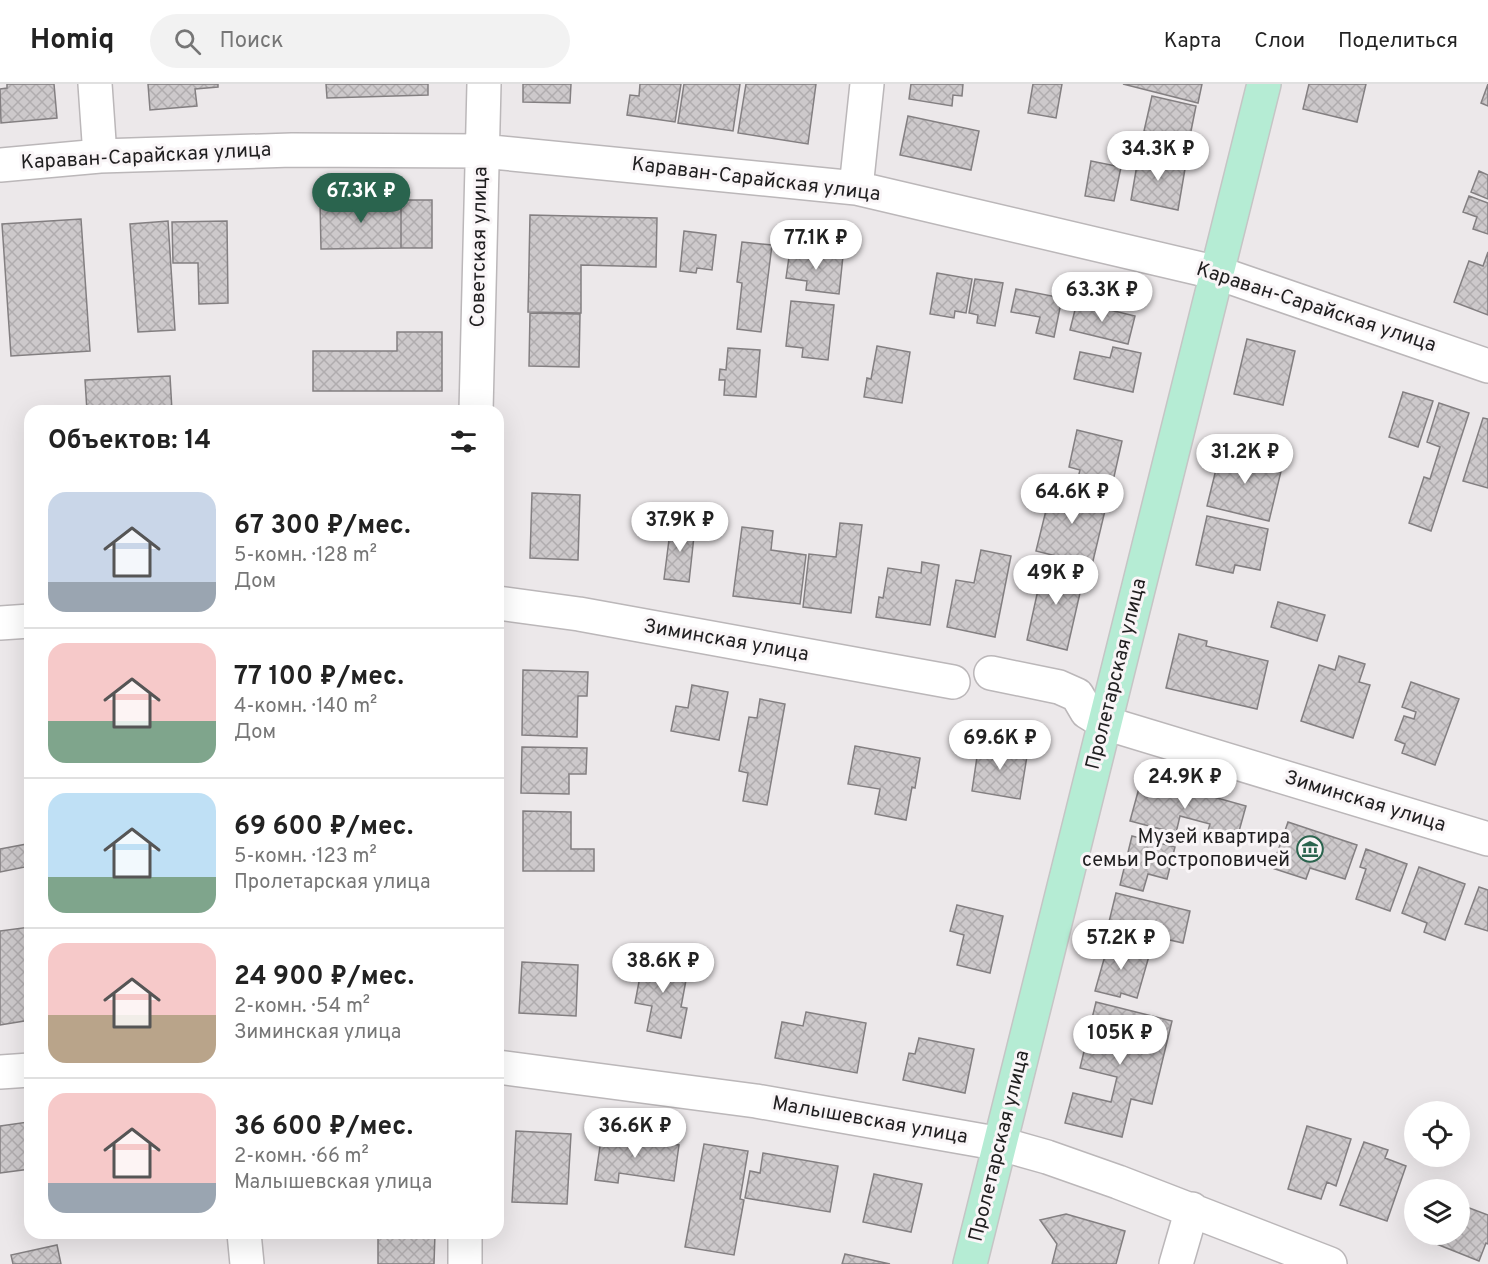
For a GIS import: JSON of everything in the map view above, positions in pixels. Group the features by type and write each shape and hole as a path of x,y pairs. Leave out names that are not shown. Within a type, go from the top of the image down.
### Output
{"main road":[{"name":"Пролетарская улица","path":"970,1264 1264,84"}],"street":[{"path":"95,84 100,156"},
{"name":"Советская улица","path":"476,405 484,84"},
{"path":"856,188 867,84"},
{"name":"Караван-Сарайская улица","path":"0,165 100,156 292,150 482,151 856,188 1218,273 1488,366"},
{"name":"Зиминская улица","path":"504,604 579,614 953,682"},
{"path":"0,623 24,621"},
{"path":"991,673 1059,687 1077,695 1087,712 1105,723"},
{"name":"Зиминская улица","path":"1105,723 1488,839"},
{"name":"Малышевская улица","path":"504,1068 756,1101 1001,1144 1047,1157 1192,1209 1330,1264"},
{"path":"0,1072 24,1070"},
{"path":"1176,1264 1192,1209"},
{"path":"245,1239 247,1264"},
{"path":"465,1239 465,1264"}],"building":[{"path":"7,84 54,84 57,118 1,123 0,89 7,88"},
{"path":"148,84 218,84 218,87 195,89 197,106 150,110"},
{"path":"326,84 428,84 428,95 327,98"},
{"path":"523,84 571,84 570,103 523,102"},
{"path":"640,84 681,84 675,122 627,115 630,95 639,96"},
{"path":"684,84 740,84 733,131 678,123"},
{"path":"746,84 816,84 808,144 738,133"},
{"path":"911,84 963,84 962,96 953,95 952,106 909,99"},
{"path":"1033,84 1062,84 1056,118 1028,113"},
{"path":"1123,84 1202,84 1198,103"},
{"path":"1309,84 1366,84 1357,122 1303,109"},
{"path":"1488,84 1488,106 1481,103"},
{"path":"1152,96 1196,106 1189,141 1144,131"},
{"path":"908,116 979,131 971,170 900,155"},
{"path":"1139,153 1186,163 1178,210 1131,200"},
{"path":"1091,161 1121,167 1114,201 1085,196"},
{"path":"1479,171 1488,175 1488,199 1471,192"},
{"path":"1469,196 1488,203 1488,234 1473,229 1477,217 1463,212"},
{"path":"401,200 401,248 321,249 320,201"},
{"path":"401,200 432,200 432,248 401,248"},
{"path":"530,215 657,218 656,267 581,265 581,313 528,312"},
{"path":"81,219 90,351 11,356 2,224"},
{"path":"168,221 175,330 138,332 130,224"},
{"path":"227,221 228,303 199,304 198,263 173,263 172,222"},
{"path":"684,231 716,235 712,270 697,268 696,273 680,271"},
{"path":"742,242 772,245 761,332 737,329 742,283 737,282"},
{"path":"790,250 843,256 839,294 806,290 807,281 786,278"},
{"path":"1488,252 1488,315 1454,302 1469,261 1483,266"},
{"path":"937,273 972,279 966,313 955,311 954,318 930,314"},
{"path":"975,279 1003,283 995,326 977,323 978,315 969,313"},
{"path":"1016,289 1062,298 1054,337 1036,333 1040,317 1011,312"},
{"path":"791,301 834,305 828,360 802,357 803,348 786,346"},
{"path":"1077,302 1135,316 1128,344 1070,330"},
{"path":"530,313 580,314 579,367 529,366"},
{"path":"397,332 442,332 442,391 313,391 313,351 397,351"},
{"path":"1247,339 1295,351 1283,405 1234,394"},
{"path":"877,346 910,352 902,403 864,397 867,378 871,379"},
{"path":"1113,347 1141,353 1133,392 1074,379 1080,352 1110,358"},
{"path":"728,348 760,350 756,397 724,395 725,380 719,380 720,369 726,370"},
{"path":"170,376 172,405 87,405 85,380"},
{"path":"1403,392 1433,401 1418,447 1389,437"},
{"path":"1439,403 1469,413 1431,531 1409,523 1424,477 1430,479 1440,447 1427,442"},
{"path":"1483,418 1488,419 1488,488 1463,481"},
{"path":"1077,430 1122,441 1111,490 1077,482 1080,470 1069,467"},
{"path":"1221,449 1283,463 1269,521 1207,506"},
{"path":"1059,486 1108,498 1092,565 1036,551 1050,494 1057,496"},
{"path":"532,493 580,495 578,560 530,558"},
{"path":"1207,516 1268,529 1260,570 1235,565 1233,573 1196,565"},
{"path":"840,523 862,525 851,613 803,607 809,554 836,557"},
{"path":"671,524 695,527 689,582 664,579"},
{"path":"742,527 773,531 771,550 806,555 800,604 733,596"},
{"path":"981,550 1011,556 995,637 947,627 956,580 974,583"},
{"path":"922,562 939,565 930,625 876,617 879,597 883,598 888,568 921,573"},
{"path":"1050,562 1085,571 1067,650 1027,640 1041,576 1046,577"},
{"path":"1278,602 1325,615 1317,641 1271,627"},
{"path":"1179,634 1207,641 1206,646 1268,661 1257,709 1166,688"},
{"path":"1339,656 1365,664 1359,682 1370,685 1353,738 1301,721 1319,665 1335,670"},
{"path":"523,670 588,672 587,696 578,696 577,737 522,735"},
{"path":"1411,682 1459,699 1435,765 1402,753 1405,744 1395,740 1404,716 1414,719 1416,712 1402,707"},
{"path":"692,685 728,692 719,740 671,731 676,706 688,708"},
{"path":"760,699 785,704 767,805 743,801 748,773 739,771 749,717 757,718"},
{"path":"979,743 1028,750 1020,799 972,791"},
{"path":"855,746 920,758 906,820 875,814 880,789 848,784"},
{"path":"522,747 587,748 586,774 569,774 569,794 521,793"},
{"path":"1142,777 1246,806 1236,842 1207,834 1210,824 1180,816 1176,833 1130,821"},
{"path":"523,811 571,812 571,849 594,849 594,871 523,871"},
{"path":"1288,822 1357,845 1345,879 1310,868 1306,879 1272,868"},
{"path":"1132,836 1175,847 1167,879 1148,874 1143,891 1120,885"},
{"path":"24,845 24,867 0,872 0,849"},
{"path":"1366,849 1407,864 1390,911 1356,899 1366,869 1360,867"},
{"path":"1419,867 1465,884 1445,940 1424,932 1427,923 1402,913"},
{"path":"1479,887 1488,890 1488,931 1465,924"},
{"path":"1116,893 1190,911 1183,943 1108,926"},
{"path":"957,905 1003,916 990,973 957,965 964,935 950,931"},
{"path":"24,928 24,1021 0,1025 0,931"},
{"path":"1110,938 1127,943 1125,950 1149,956 1137,998 1121,993 1120,997 1095,991"},
{"path":"644,955 689,964 681,1007 687,1008 681,1038 647,1031 652,1006 635,1003"},
{"path":"522,962 578,965 576,1016 519,1013"},
{"path":"1096,1002 1172,1021 1152,1104 1131,1099 1122,1137 1065,1123 1073,1093 1111,1102 1117,1077 1080,1068"},
{"path":"806,1012 866,1023 857,1073 775,1058 782,1022 803,1026"},
{"path":"919,1038 974,1049 965,1093 903,1080 909,1053 915,1054"},
{"path":"24,1123 24,1170 0,1173 0,1126"},
{"path":"1307,1126 1351,1139 1336,1186 1327,1182 1321,1199 1288,1189"},
{"path":"516,1131 571,1134 567,1204 512,1202"},
{"path":"602,1133 679,1145 674,1181 619,1173 618,1183 595,1180"},
{"path":"1364,1142 1388,1150 1385,1158 1406,1167 1387,1221 1340,1205"},
{"path":"704,1144 748,1151 740,1199 744,1200 734,1255 685,1247"},
{"path":"763,1153 838,1166 830,1212 745,1198 750,1171 760,1173"},
{"path":"874,1174 922,1184 911,1232 863,1222"},
{"path":"1470,1208 1488,1215 1488,1244 1486,1243 1479,1261 1439,1245 1470,1245"},
{"path":"1066,1214 1125,1231 1116,1264 1052,1264 1057,1244 1040,1220"},
{"path":"378,1239 435,1239 434,1264 378,1264"},
{"path":"57,1245 61,1264 13,1264 11,1255"},
{"path":"845,1254 890,1264 842,1264"}],"place":[{"name":"Музей квартира семьи Ростроповичей","path":"1310,849"}]}
